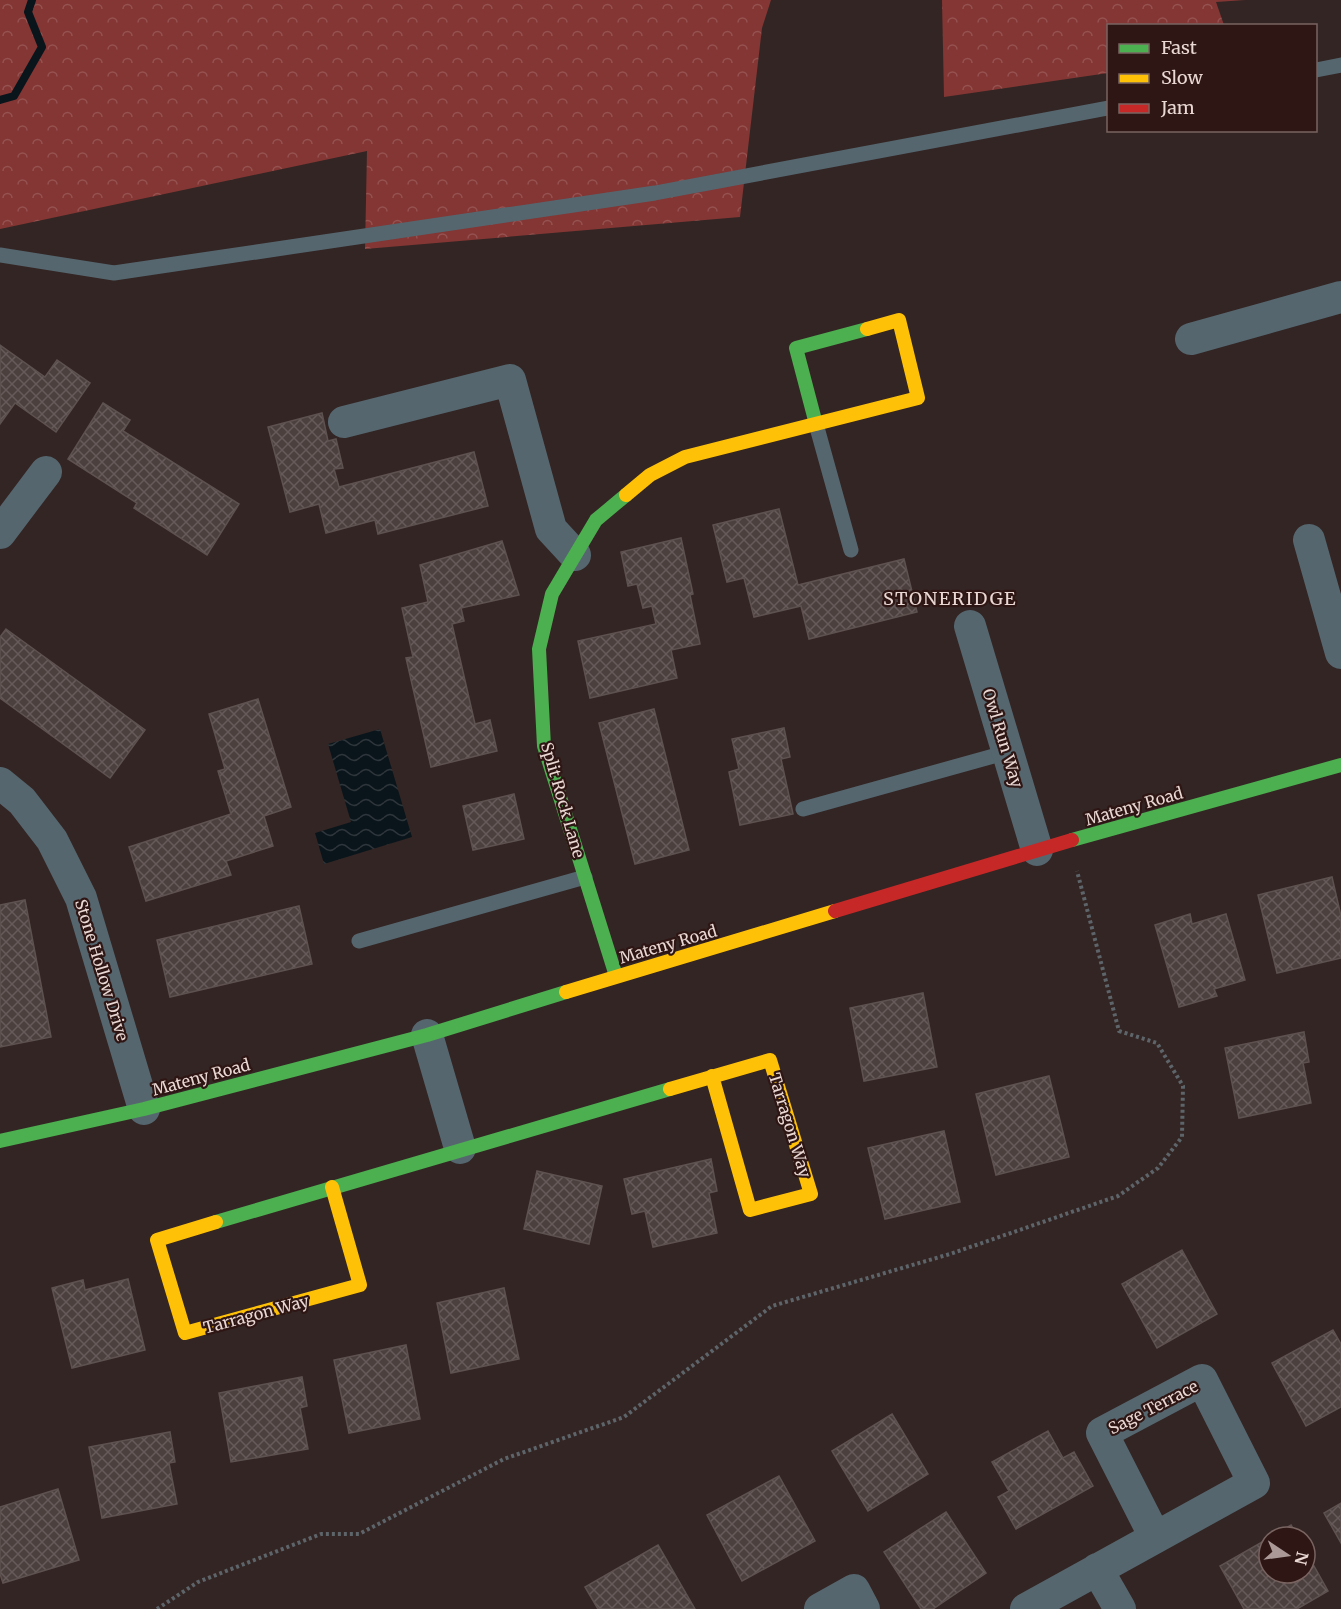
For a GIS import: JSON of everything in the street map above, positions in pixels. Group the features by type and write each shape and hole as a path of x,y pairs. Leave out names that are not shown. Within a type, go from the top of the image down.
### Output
{"street":[{"path":"1191,339 1341,297"},
{"name":"Split Rock Lane","path":"616,976 544,746 539,649 552,594 596,520 650,475 686,457 816,424 918,398 899,320 796,348 816,424"},
{"path":"344,422 510,380 551,529 575,555"},
{"path":"0,533 46,472"},
{"path":"1309,540 1341,653"},
{"name":"Owl Run Way","path":"970,626 1037,850"},
{"name":"Mateny Road","path":"0,1142 144,1109 428,1035 616,976 1037,850 1341,765"},
{"name":"Stone Hollow Drive","path":"0,783 22,801 52,840 81,898 144,1109"},
{"path":"428,1035 460,1148"},
{"name":"Tarragon Way","path":"332,1187 360,1285 185,1334 157,1240 460,1148 712,1076 770,1060 811,1194 750,1210 712,1076"},
{"name":"Sage Terrace","path":"1026,1609 1254,1484 1202,1380 1102,1433 1155,1537"},
{"path":"1096,1569 1120,1609"},
{"path":"820,1609 854,1590 864,1609"}],"lane":[{"path":"1317,70 1341,65"},
{"path":"0,255 114,273 655,193 1107,108"},
{"path":"816,424 851,550"},
{"path":"803,809 1008,752"},
{"path":"359,941 585,877"}],"path":[{"path":"157,1609 198,1582 321,1534 359,1534 504,1459 624,1417 772,1306 950,1254 1118,1196 1158,1168 1182,1137 1183,1086 1157,1043 1119,1031 1069,841"}],"green space":[{"path":"0,0 771,0 762,28 740,217 365,249 367,151 0,229"},
{"path":"942,0 1245,0 1216,2 1224,24 1107,24 1107,73 944,97"}],"water":[{"path":"380,729 412,837 324,864 315,833 351,822 328,744"}],"building":[{"path":"0,345 45,377 57,360 90,383 56,432 15,403 0,424"},
{"path":"103,403 130,420 123,431 239,504 207,555 134,508 137,503 68,459"},
{"path":"322,413 328,441 336,439 343,468 334,469 339,487 474,452 488,506 378,534 375,520 326,533 319,504 290,512 268,427"},
{"path":"779,509 798,585 904,559 917,612 809,639 801,606 754,617 744,578 727,582 713,525"},
{"path":"681,538 693,594 690,595 700,644 671,650 677,678 590,698 578,641 656,624 652,606 643,608 637,584 628,586 621,552"},
{"path":"502,541 519,595 461,608 464,621 452,624 475,724 490,720 497,751 431,767 406,658 413,657 402,608 428,602 420,565"},
{"path":"6,629 145,730 110,778 0,698 0,637"},
{"path":"258,699 291,807 264,816 273,846 226,861 231,875 146,901 129,847 231,814 218,771 225,769 209,714"},
{"path":"654,709 689,850 635,864 599,723"},
{"path":"784,728 790,757 781,759 793,814 740,825 729,772 739,769 732,739"},
{"path":"514,794 524,839 473,850 463,806"},
{"path":"1332,877 1341,916 1341,958 1277,973 1258,895"},
{"path":"25,900 51,1037 0,1047 0,905"},
{"path":"299,906 312,964 170,997 157,940"},
{"path":"1190,914 1192,924 1226,914 1245,980 1214,989 1217,996 1179,1007 1155,925"},
{"path":"923,993 937,1067 864,1081 850,1008"},
{"path":"1304,1032 1309,1062 1303,1063 1311,1103 1239,1118 1225,1048"},
{"path":"1049,1076 1069,1157 996,1175 976,1094"},
{"path":"944,1131 960,1202 885,1219 868,1148"},
{"path":"711,1159 717,1191 709,1193 717,1233 653,1247 645,1211 632,1214 624,1179"},
{"path":"537,1171 602,1186 589,1244 524,1229"},
{"path":"1182,1250 1217,1314 1157,1348 1122,1284"},
{"path":"128,1279 145,1350 72,1368 52,1288 83,1280 85,1290"},
{"path":"504,1288 519,1359 451,1373 437,1303"},
{"path":"1333,1330 1341,1344 1341,1407 1306,1426 1272,1363"},
{"path":"406,1345 420,1419 349,1433 334,1360"},
{"path":"302,1377 307,1406 300,1408 308,1449 231,1462 219,1393"},
{"path":"892,1414 928,1474 868,1511 832,1451"},
{"path":"1048,1431 1063,1458 1074,1452 1093,1486 1016,1529 998,1497 1009,1491 992,1462"},
{"path":"170,1432 175,1462 169,1463 177,1504 102,1518 89,1447"},
{"path":"779,1476 815,1541 742,1581 707,1515"},
{"path":"58,1489 79,1560 3,1583 0,1574 0,1507"},
{"path":"1341,1503 1341,1543 1324,1513"},
{"path":"946,1512 986,1573 933,1609 921,1609 884,1552"},
{"path":"658,1545 695,1609 598,1609 585,1587"},
{"path":"1257,1545 1257,1585 1317,1585 1317,1571 1328,1591 1297,1609 1244,1609 1220,1566"}],"waterway":[{"path":"0,100 14,96 42,47 28,12 32,0"}],"traffic: fast":[{"path":"816,424 796,348 867,329"},
{"path":"616,976 544,746 539,649 552,594 596,520 626,495"},
{"path":"1072,840 1341,765"},
{"path":"0,1141 144,1109 427,1035 566,992"},
{"path":"216,1222 670,1089"}],"traffic: slow":[{"path":"626,495 650,475 685,457 918,398 899,320 867,329"},
{"path":"566,992 835,911"},
{"path":"670,1089 770,1060 811,1194 750,1210 712,1076"},
{"path":"216,1222 157,1240 185,1333 360,1285 332,1187"}],"traffic: jam":[{"path":"835,911 1072,840"}],"district":[{"name":"STONERIDGE","path":"950,599"}]}
